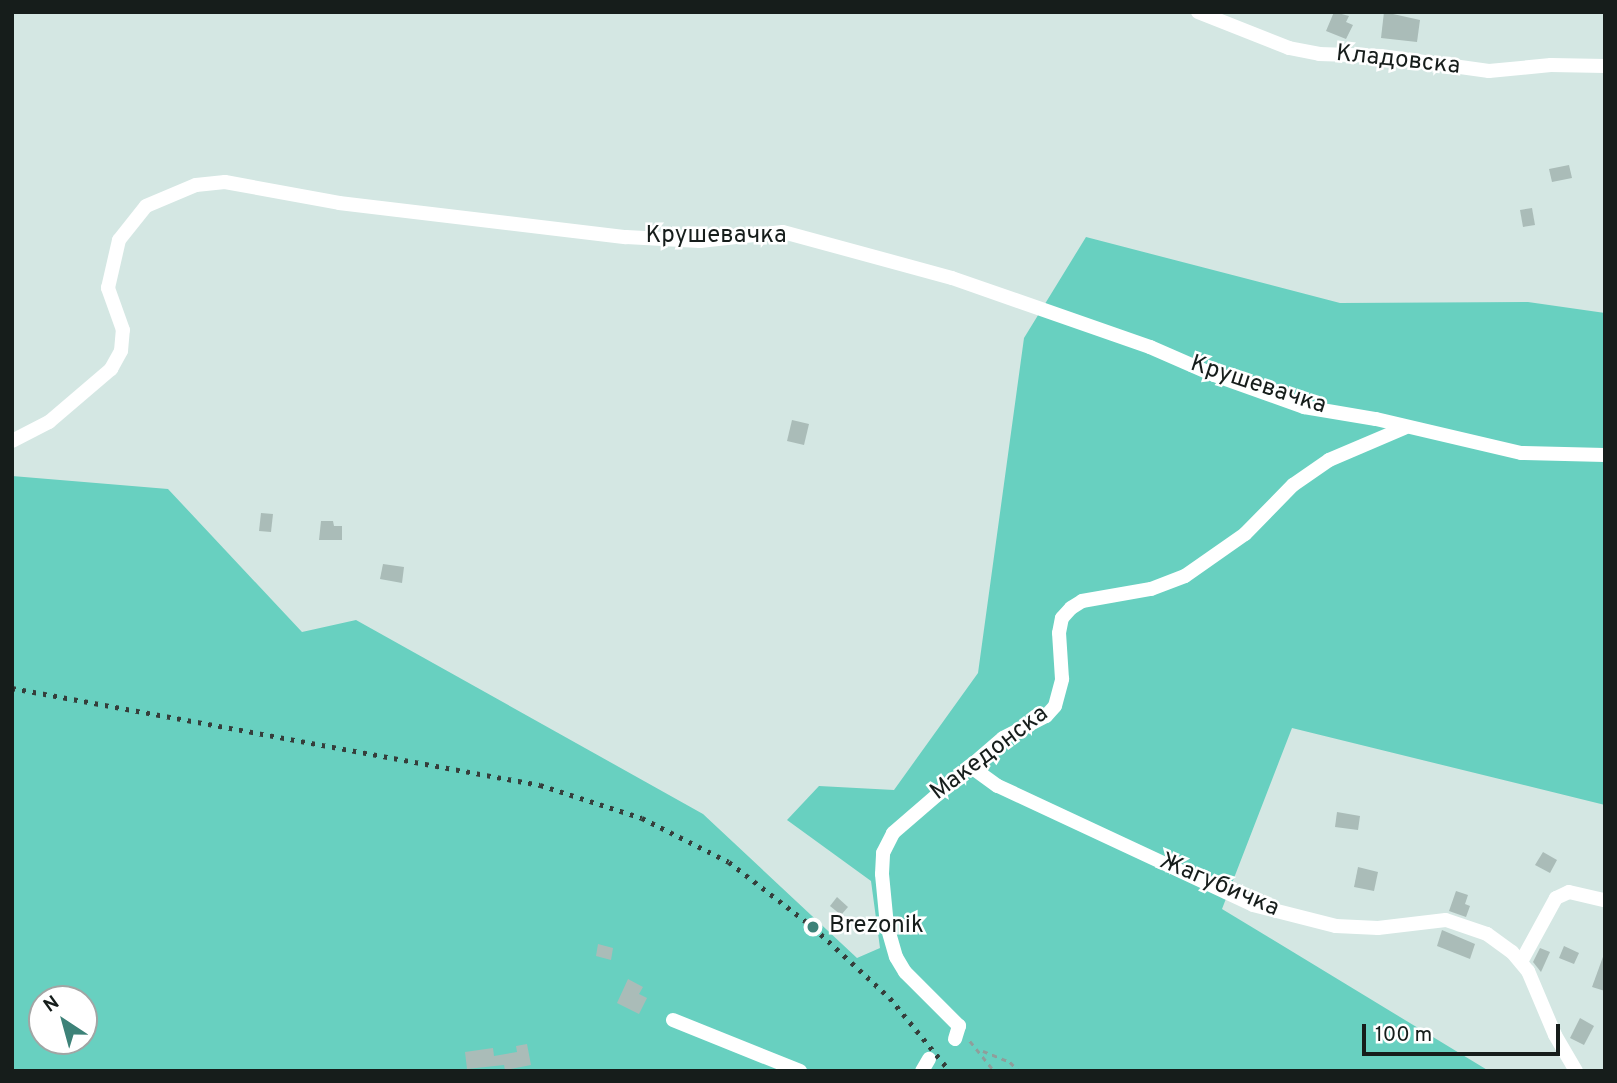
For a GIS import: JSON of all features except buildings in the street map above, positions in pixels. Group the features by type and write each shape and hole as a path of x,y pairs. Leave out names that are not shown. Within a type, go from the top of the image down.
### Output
{"street":[{"name":"Кладовска","path":"1198,12 1289,48 1319,54 1381,55 1489,71 1551,65 1605,66"},
{"name":"Крушевачка","path":"12,441 49,422 111,369 121,351 123,330 108,288 119,240 146,206 196,185 225,182 339,203 626,237 701,241 783,232 952,278 1150,347 1214,375 1304,407 1376,419 1404,428 1521,453 1605,455"},
{"name":"Македонска","path":"957,1035 951,1017 905,972 896,957 887,926 883,853 893,833 1003,738 1046,716 1055,706 1062,679 1059,633 1062,618 1071,608 1082,601 1151,589 1185,576 1245,534 1293,485 1329,460 1404,428"},
{"name":"Жагубичка","path":"970,766 998,786 1253,905 1336,926 1378,928 1446,920 1460,922 1488,934 1521,962 1576,1071"},
{"path":"1521,962 1556,898 1569,892 1605,900"},
{"path":"673,1020 800,1071"}],"path":[{"path":"957,1035 981,1050 1010,1062 1020,1071"},
{"path":"981,1050 994,1071"}],"green space":[{"path":"1086,237 1340,303 1528,302 1605,313 1605,805 1292,728 1222,909 1489,1071 12,1071 12,476 168,489 302,632 356,620 703,814 857,958 880,948 871,881 787,820 819,786 894,790 978,673 1024,338"}],"railway":[{"path":"12,688 540,785 642,818 729,862 813,927 890,998 950,1071"}],"place":[{"name":"Brezonik","path":"813,927"}]}
